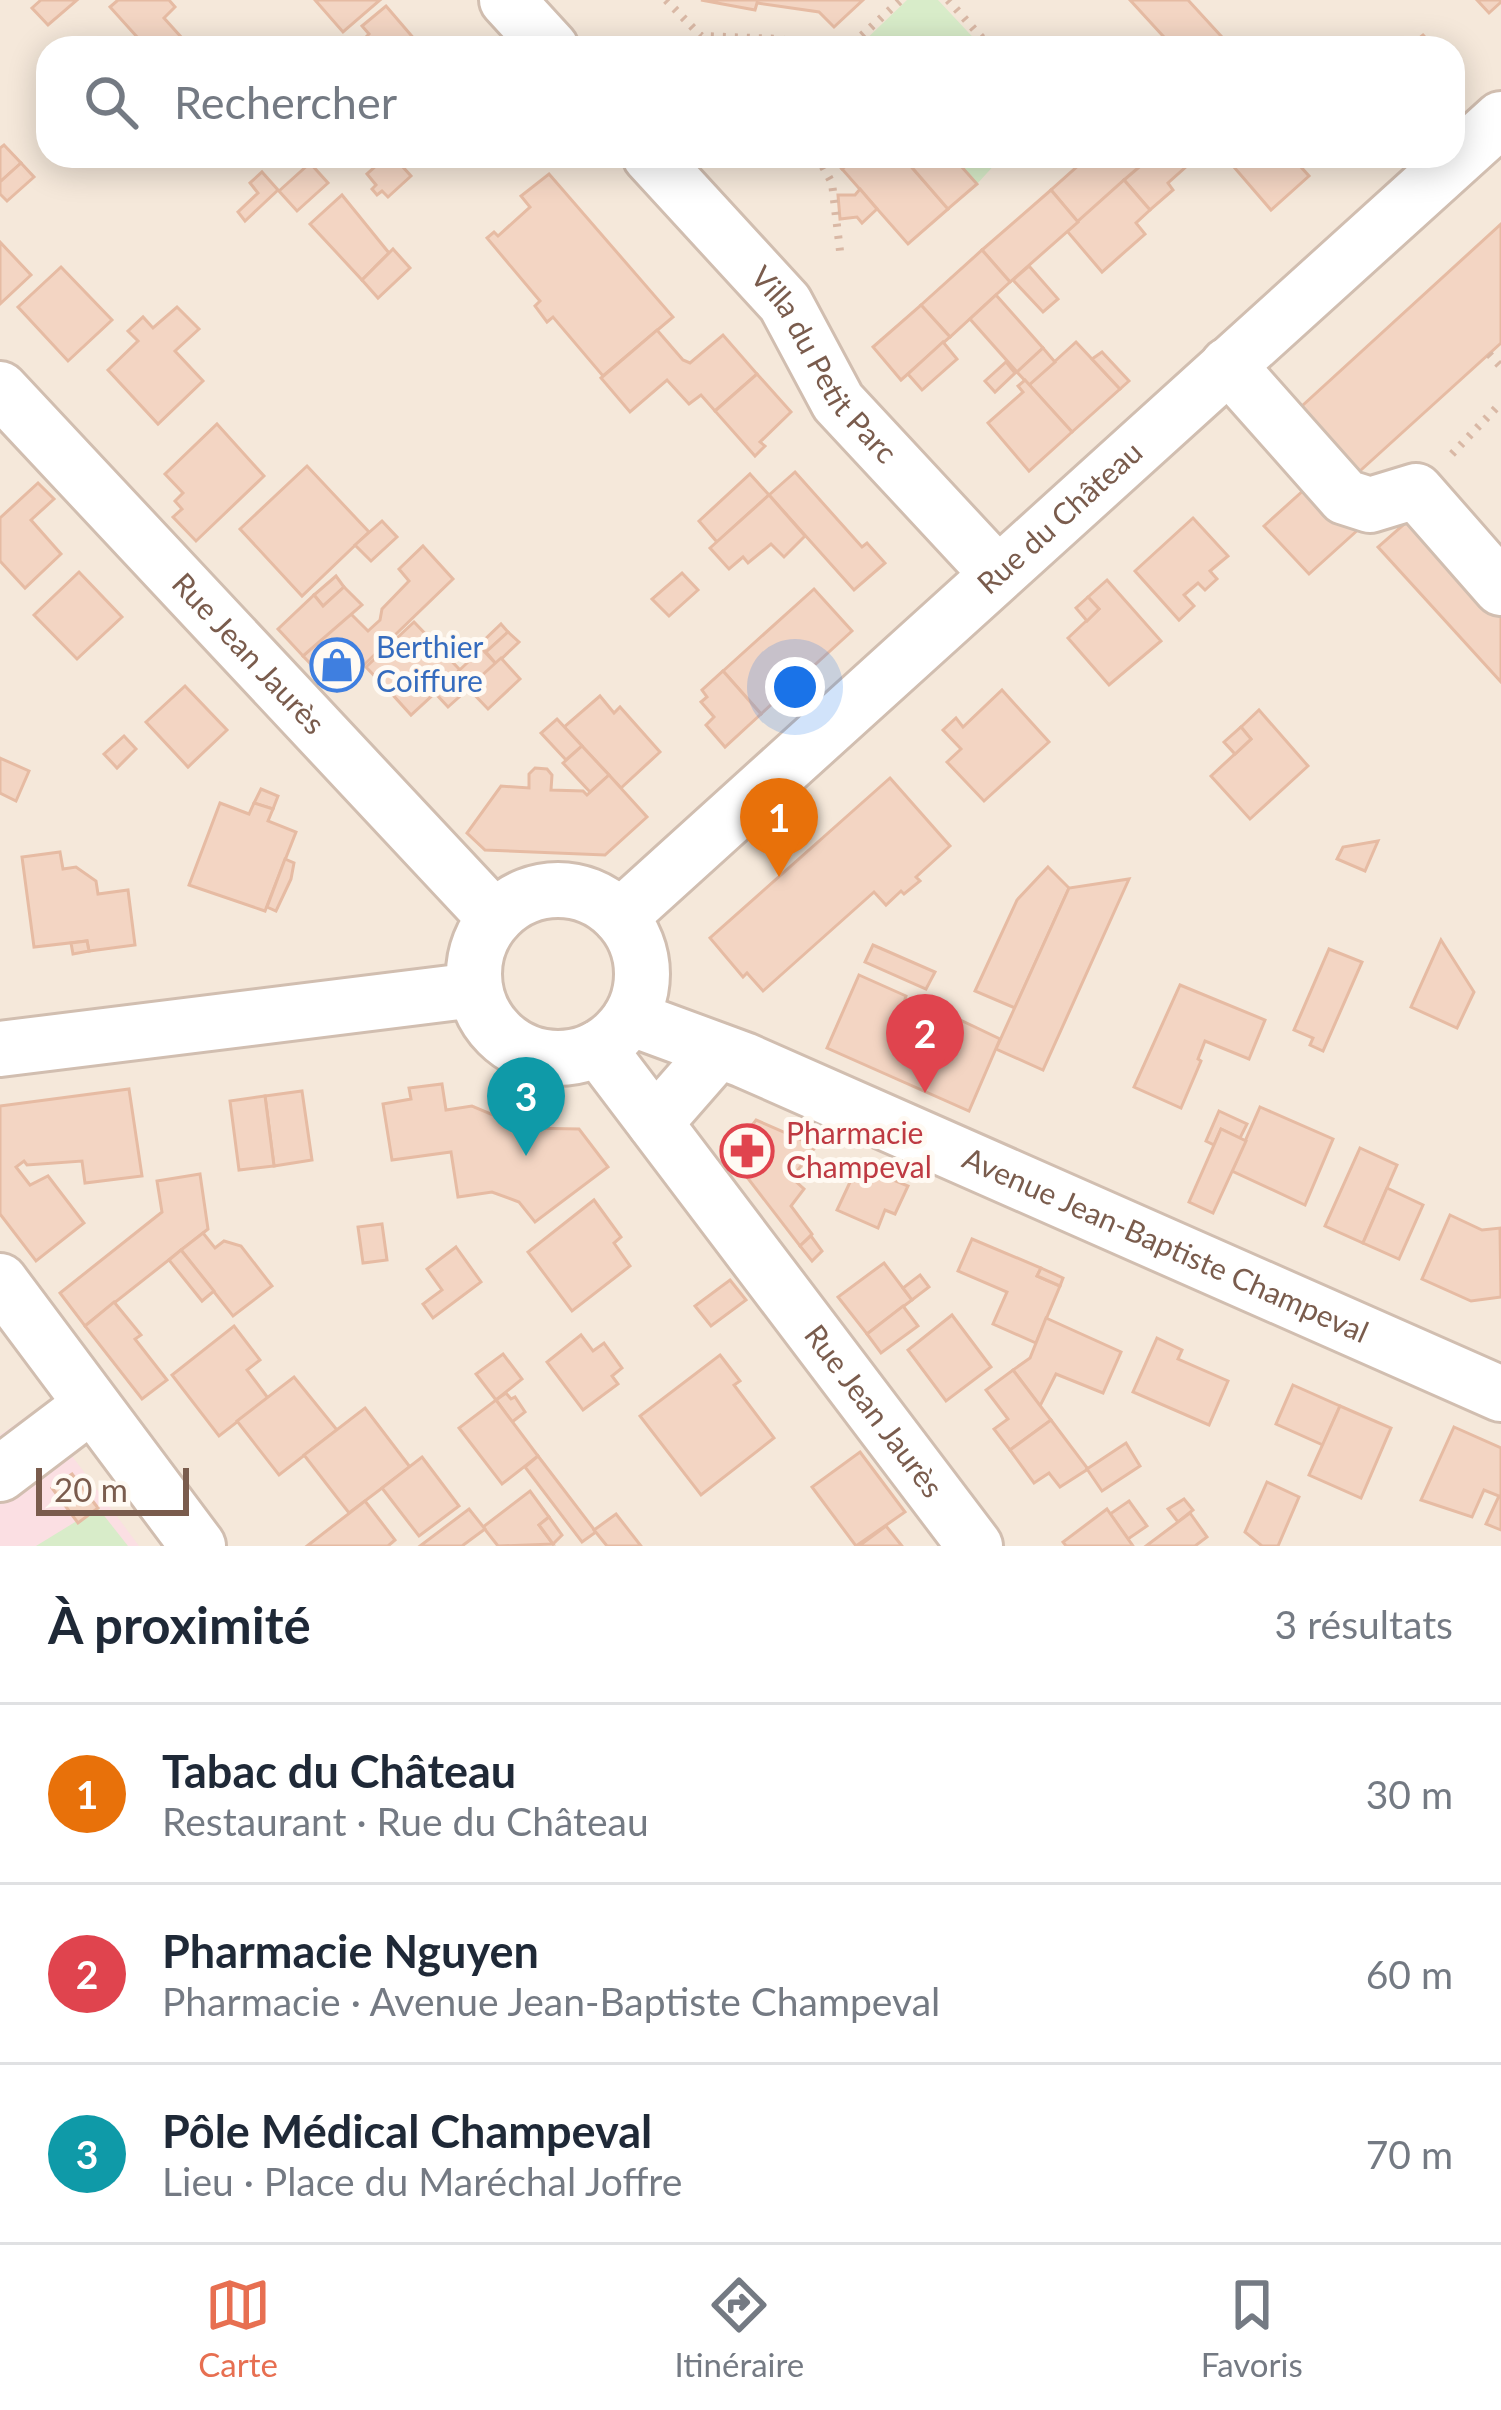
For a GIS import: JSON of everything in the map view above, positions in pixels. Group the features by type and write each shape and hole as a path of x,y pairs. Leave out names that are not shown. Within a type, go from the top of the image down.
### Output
{"street":[{"path":"507,0 540,36"},
{"name":"Rue du Château","path":"1465,151 1501,119"},
{"name":"Villa du Petit Parc","path":"661,168 820,344 838,402 998,573"},
{"name":"Rue du Château","path":"620,917 1447,168"},
{"path":"1228,365 1345,497 1370,505 1416,491 1501,588"},
{"name":"Rue Jean Jaurès","path":"0,389 495,918"},
{"path":"554,889 602,901 620,917 635,940 642,966 640,993 614,1033 574,1057 547,1058 522,1051 500,1036 484,1015 473,967 478,944 495,918 529,894 554,889"},
{"path":"0,1049 475,990"},
{"name":"Rue Jean Jaurès","path":"614,1033 655,1123 975,1546"},
{"name":"Avenue Jean-Baptiste Champeval","path":"614,1033 718,1051 1501,1394"},
{"path":"655,1123 718,1051"},
{"path":"0,1281 198,1546"},
{"path":"0,1474 91,1405"}],"path":[{"path":"666,0 701,36"},
{"path":"861,36 901,0"},
{"path":"948,0 981,36"},
{"path":"824,168 832,183 840,251"},
{"path":"1489,354 1501,367"},
{"path":"1416,491 1501,403"}],"shaded area":[{"path":"0,0 1501,0 1501,1546 0,1546"},
{"path":"37,1409 139,1546 0,1546 0,1435"}],"green space":[{"path":"907,0 938,0 972,36 870,36"},
{"path":"963,168 992,168 977,184"},
{"path":"98,1508 128,1546 36,1546"}],"building":[{"path":"41,0 77,0 48,25 32,8"},
{"path":"118,0 169,0 175,7 164,18 180,36 136,36 110,7"},
{"path":"315,0 380,0 343,32"},
{"path":"701,0 863,0 834,27 819,12 757,3 755,10"},
{"path":"1130,0 1188,0 1221,36 1163,36"},
{"path":"1477,0 1501,0 1501,2 1489,13"},
{"path":"386,6 412,36 367,36 362,26"},
{"path":"4,145 21,163 0,182 0,148"},
{"path":"21,163 34,177 7,201 0,194 0,182"},
{"path":"304,168 314,168 328,183 297,211 279,191"},
{"path":"374,168 404,168 411,176 388,197 382,191 377,195 367,174"},
{"path":"912,168 948,209 908,244 842,169"},
{"path":"912,168 963,168 977,184 948,209"},
{"path":"1076,168 1139,168 1078,222 1051,190"},
{"path":"1138,168 1185,168 1168,183 1173,190 1150,210 1124,180"},
{"path":"1235,168 1302,168 1309,176 1271,210"},
{"path":"262,172 278,190 245,221 238,212 258,193 250,183"},
{"path":"549,174 673,317 603,376 553,317 547,322 535,306 540,301 487,238 494,232 498,236 530,207 521,196"},
{"path":"1124,180 1150,210 1136,223 1145,234 1102,272 1067,231"},
{"path":"860,189 877,209 862,223 857,217 840,219 838,195 855,195"},
{"path":"1051,190 1078,222 1010,282 982,250"},
{"path":"342,195 389,253 362,280 310,224"},
{"path":"1501,224 1501,343 1350,480 1291,416"},
{"path":"0,242 31,275 0,304"},
{"path":"393,249 410,268 378,298 362,280"},
{"path":"982,250 1010,282 950,337 921,305"},
{"path":"1029,266 1058,299 1043,312 1013,280"},
{"path":"61,267 112,320 68,361 18,307"},
{"path":"996,295 1043,348 1017,372 970,319"},
{"path":"921,305 950,337 901,380 873,347"},
{"path":"177,307 199,329 175,351 203,381 158,424 108,370 138,341 128,331 143,317 153,328"},
{"path":"657,330 690,363 723,335 757,374 715,411 701,395 689,404 667,380 630,412 601,378"},
{"path":"943,342 957,359 922,390 908,374"},
{"path":"1076,342 1120,389 1072,432 1029,385"},
{"path":"1043,348 1055,362 1029,385 1017,372"},
{"path":"1102,352 1129,381 1120,389 1092,359"},
{"path":"1006,362 1015,373 995,392 985,381"},
{"path":"757,374 791,412 760,442 765,446 755,456 715,411"},
{"path":"1025,380 1072,432 1029,471 988,423 1023,392 1018,386"},
{"path":"217,424 264,476 196,541 173,517 182,509 175,501 183,493 165,474"},
{"path":"307,466 369,532 302,596 240,529"},
{"path":"795,472 862,547 867,543 885,563 854,590 769,495"},
{"path":"750,474 769,495 717,542 699,521"},
{"path":"1316,479 1360,528 1309,574 1264,526"},
{"path":"38,483 54,499 31,520 61,554 25,588 0,561 0,518"},
{"path":"769,495 805,536 784,557 771,544 748,563 743,557 729,569 710,548"},
{"path":"1193,518 1228,556 1210,571 1217,579 1205,590 1198,583 1184,595 1194,606 1179,620 1135,571"},
{"path":"1411,518 1501,617 1501,682 1378,547"},
{"path":"382,521 397,537 371,561 355,545"},
{"path":"423,546 453,579 337,691 303,656 350,613 368,631 380,620 382,609 409,581 399,569"},
{"path":"79,572 122,617 77,659 34,615"},
{"path":"682,573 698,590 669,616 652,599"},
{"path":"336,576 344,587 323,606 314,595"},
{"path":"1107,580 1161,641 1109,685 1068,638 1099,609 1088,597"},
{"path":"344,587 362,605 303,656 278,629 314,595 323,606"},
{"path":"814,589 852,631 761,714 723,671"},
{"path":"1088,597 1099,609 1087,621 1076,608"},
{"path":"414,622 460,670 411,715 392,694 404,683 399,678 387,689 366,667"},
{"path":"501,624 508,632 486,652 479,645"},
{"path":"508,632 519,642 496,664 486,652"},
{"path":"482,649 496,664 448,707 435,693"},
{"path":"501,658 520,679 488,709 468,688"},
{"path":"723,671 761,714 725,747 706,725 714,717 701,702 707,697 702,690"},
{"path":"185,686 227,730 188,767 146,722"},
{"path":"1002,690 1049,742 984,801 947,762 961,749 943,730 956,718 963,727"},
{"path":"600,696 614,713 620,707 660,752 621,788 564,727"},
{"path":"1259,710 1308,766 1250,819 1211,776 1251,739 1241,727"},
{"path":"557,719 582,746 566,760 541,733"},
{"path":"1241,727 1251,739 1235,754 1224,742"},
{"path":"124,736 136,749 117,768 104,754"},
{"path":"582,746 609,775 590,792 563,763"},
{"path":"0,758 29,771 16,801 0,793"},
{"path":"535,768 547,769 552,775 551,790 587,795 609,775 647,817 605,855 485,850 467,833 501,786 529,788 529,774"},
{"path":"890,778 950,846 916,877 920,881 886,905 874,892 763,991 747,973 743,977 710,938"},
{"path":"261,789 278,796 273,809 254,803"},
{"path":"220,803 249,814 254,803 273,809 268,821 296,832 265,911 189,885"},
{"path":"1378,841 1365,871 1337,859 1343,847"},
{"path":"60,852 63,869 76,867 96,881 98,894 128,890 135,945 89,951 87,941 34,947 22,857"},
{"path":"285,859 294,863 276,911 267,907"},
{"path":"1048,867 1069,888 1015,1008 975,991 1017,900"},
{"path":"1129,879 1043,1070 996,1049 1069,888"},
{"path":"1441,940 1474,992 1457,1028 1411,1007"},
{"path":"87,941 89,951 73,954 71,943"},
{"path":"873,945 935,972 926,989 865,962"},
{"path":"1329,949 1362,962 1323,1051 1310,1045 1313,1038 1294,1030"},
{"path":"859,975 906,996 904,1003 953,1025 956,1018 1000,1039 969,1111 827,1048"},
{"path":"1180,985 1265,1020 1249,1059 1205,1041 1181,1108 1134,1087"},
{"path":"442,1084 446,1110 472,1106 524,1128 579,1129 608,1167 535,1222 519,1202 492,1192 458,1197 451,1152 392,1160 383,1104 411,1099 409,1088"},
{"path":"129,1089 142,1176 85,1183 82,1161 27,1165 24,1161 16,1167 30,1185 48,1176 84,1223 36,1261 0,1214 0,1106"},
{"path":"302,1091 312,1160 274,1166 265,1096"},
{"path":"265,1096 274,1166 239,1170 230,1101"},
{"path":"1260,1107 1333,1139 1305,1205 1232,1171"},
{"path":"1219,1111 1247,1124 1240,1138 1221,1129 1214,1145 1206,1141"},
{"path":"756,1120 816,1146 792,1178 804,1189 791,1206 812,1234 800,1246 730,1155"},
{"path":"1221,1129 1246,1141 1213,1213 1189,1202"},
{"path":"1360,1148 1397,1165 1363,1243 1325,1226"},
{"path":"858,1165 908,1186 895,1214 885,1210 878,1228 837,1210"},
{"path":"200,1174 208,1229 85,1326 60,1293 162,1212 157,1181"},
{"path":"1387,1188 1423,1205 1399,1259 1363,1243"},
{"path":"594,1200 621,1237 614,1243 630,1266 572,1311 528,1252"},
{"path":"1450,1215 1482,1230 1500,1228 1501,1297 1471,1301 1422,1279"},
{"path":"382,1224 387,1260 363,1263 358,1227"},
{"path":"203,1233 215,1248 224,1241 241,1246 272,1286 233,1316 181,1250"},
{"path":"811,1236 822,1251 812,1261 800,1246"},
{"path":"972,1239 1041,1268 1037,1276 1060,1286 1036,1343 993,1324 1007,1292 958,1271"},
{"path":"456,1247 481,1282 433,1318 423,1304 442,1290 427,1269"},
{"path":"181,1250 214,1291 202,1301 169,1260"},
{"path":"884,1263 912,1300 867,1334 838,1297"},
{"path":"1041,1268 1063,1278 1060,1286 1037,1276"},
{"path":"920,1275 929,1287 912,1300 903,1288"},
{"path":"730,1280 746,1300 711,1326 695,1306"},
{"path":"114,1302 141,1335 135,1339 167,1380 142,1399 85,1326"},
{"path":"903,1306 918,1326 881,1353 867,1334"},
{"path":"952,1315 991,1367 946,1401 908,1350"},
{"path":"1046,1318 1121,1352 1103,1393 1056,1374 1040,1406 1013,1370 1030,1358"},
{"path":"234,1326 260,1360 247,1370 268,1398 219,1436 172,1375"},
{"path":"581,1335 593,1351 604,1343 622,1368 612,1376 618,1384 583,1410 547,1362"},
{"path":"1157,1338 1182,1350 1178,1359 1228,1381 1209,1425 1133,1392"},
{"path":"503,1354 522,1379 496,1400 476,1374"},
{"path":"720,1355 740,1381 734,1385 774,1438 701,1495 640,1416"},
{"path":"1013,1370 1051,1420 1010,1450 994,1429 1008,1419 986,1390"},
{"path":"294,1377 337,1430 279,1475 237,1421"},
{"path":"1293,1385 1340,1406 1323,1445 1276,1424"},
{"path":"506,1393 525,1412 512,1422 496,1400"},
{"path":"496,1400 538,1456 502,1484 459,1428"},
{"path":"1340,1406 1391,1428 1361,1498 1309,1475"},
{"path":"365,1408 410,1467 349,1513 304,1455"},
{"path":"1051,1420 1088,1469 1060,1487 1049,1473 1034,1483 1010,1450"},
{"path":"1454,1427 1501,1448 1501,1530 1486,1524 1499,1496 1484,1490 1472,1517 1421,1500"},
{"path":"1126,1443 1140,1466 1102,1491 1087,1469"},
{"path":"860,1452 905,1512 856,1546 812,1487"},
{"path":"538,1456 596,1532 582,1542 525,1467"},
{"path":"422,1457 459,1506 419,1536 382,1488"},
{"path":"72,1474 98,1508 78,1523 52,1488"},
{"path":"1267,1482 1299,1497 1278,1546 1262,1546 1245,1532"},
{"path":"530,1491 549,1517 539,1525 553,1544 498,1546 483,1527"},
{"path":"1184,1499 1193,1510 1178,1522 1168,1509"},
{"path":"365,1501 395,1540 388,1546 307,1546"},
{"path":"1129,1501 1147,1526 1128,1539 1110,1514"},
{"path":"469,1509 485,1529 462,1546 420,1546"},
{"path":"1107,1509 1133,1546 1066,1546 1063,1542"},
{"path":"1190,1513 1207,1537 1195,1546 1146,1546"},
{"path":"616,1514 641,1546 607,1546 594,1530"},
{"path":"549,1517 562,1535 553,1544 539,1525"},
{"path":"886,1526 902,1546 859,1546"}],"place":[{"name":"Berthier Coiffure","path":"337,665"},
{"name":"Tabac du Château","path":"779,877"},
{"name":"Pharmacie Nguyen","path":"925,1093"},
{"name":"Pharmacie Champeval","path":"747,1151"},
{"name":"Pôle Médical Champeval","path":"526,1156"}]}
